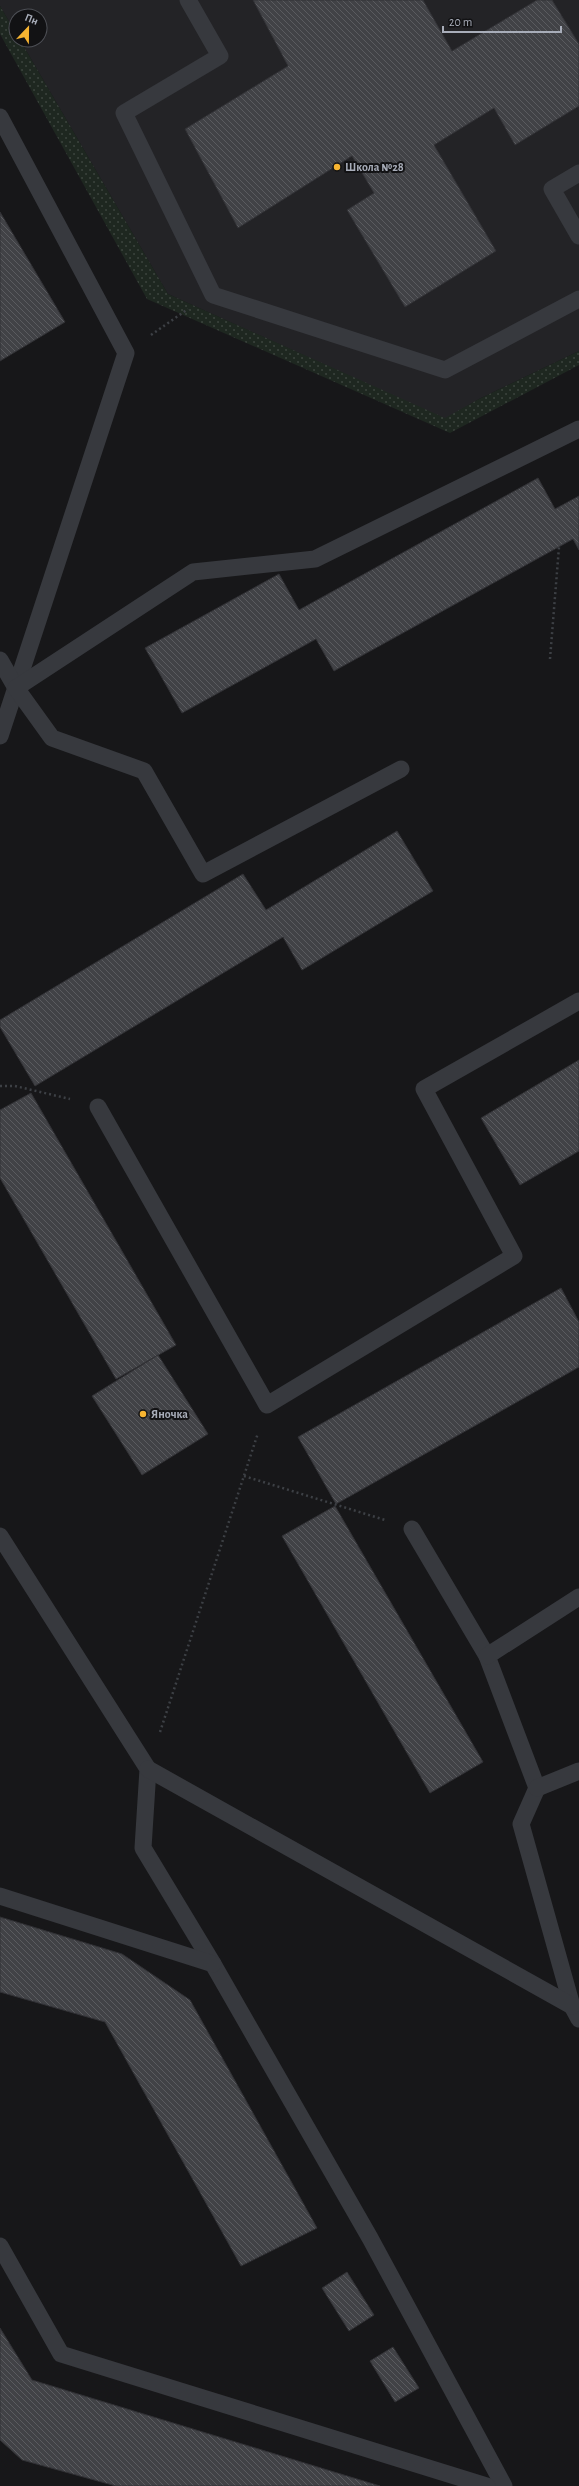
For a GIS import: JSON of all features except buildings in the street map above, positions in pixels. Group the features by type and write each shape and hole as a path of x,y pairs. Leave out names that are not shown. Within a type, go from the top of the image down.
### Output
{"lane":[{"path":"188,0 220,56 124,113 213,295 445,370 579,299"},
{"path":"0,117 126,353 0,736"},
{"path":"579,173 552,189 579,236"},
{"path":"16,688 193,572 315,559 579,429"},
{"path":"0,660 16,688 52,738 144,771 203,874 402,769"},
{"path":"98,1107 267,1405 514,1256 424,1089 579,1001"},
{"path":"412,1529 487,1656 537,1788 522,1824 575,2012"},
{"path":"0,1536 148,1769 575,2012"},
{"path":"487,1656 579,1597"},
{"path":"148,1769 143,1848 213,1964 370,2238 504,2486"},
{"path":"537,1788 579,1771"},
{"path":"0,1896 213,1964"},
{"path":"0,2246 61,2354 487,2486"}],"path":[{"path":"126,353 194,305 213,295"},
{"path":"550,658 559,547"},
{"path":"0,1086 15,1086 98,1107"},
{"path":"148,1769 267,1405"},
{"path":"244,1476 412,1529"}],"shaded area":[{"name":"Школа №28","path":"0,0 579,0 579,351 479,399 445,419 168,294 25,48 48,48 48,8 8,8 8,20 0,6"},
{"path":"0,6 8,20 8,48 25,48 168,294 445,418 479,399 579,351 579,365 450,433 147,299 0,34"}],"place":[{"name":"Школа №28","path":"337,167"},
{"name":"Яночка","path":"143,1414"}]}
